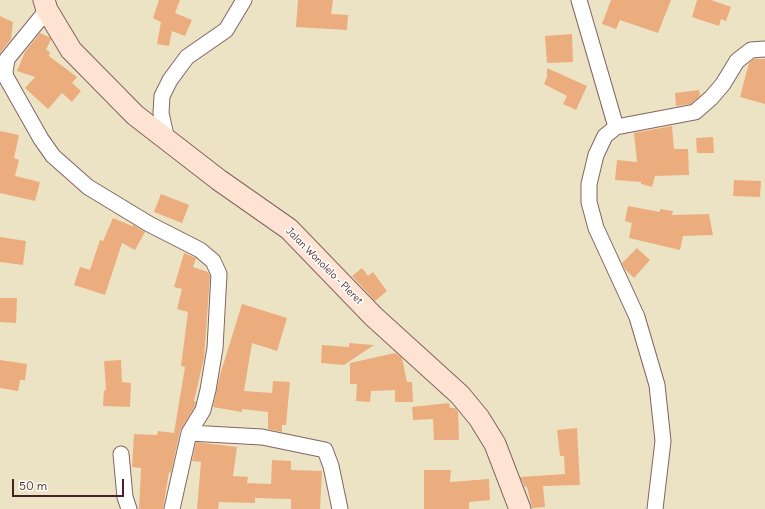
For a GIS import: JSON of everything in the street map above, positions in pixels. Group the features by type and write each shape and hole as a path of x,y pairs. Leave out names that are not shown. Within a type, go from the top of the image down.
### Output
{"main road":[{"name":"Jalan Wonolelo - Pleret","path":"45,5 71,50 135,115 219,180 289,229 373,316 460,395 479,418 495,444 520,509"}],"street":[{"path":"167,140 161,113 162,96 170,80 187,57 226,30 244,0"},
{"path":"580,0 616,127"},
{"path":"45,5 7,59 5,72 6,77 41,139 54,156 70,172 88,186 149,224 200,250 213,261 219,274 215,348 208,390 202,410 189,433 172,509"},
{"path":"654,509 663,441 657,385 637,317 596,228 589,202 589,184 596,155 605,136 616,127 695,112 711,98 723,84 737,61 751,50 765,49"},
{"path":"189,433 262,437 325,450 331,466 340,509"},
{"path":"120,454 125,497 129,509"}],"building":[{"path":"159,0 180,0 175,13 192,20 185,36 172,31 169,46 157,44 161,22 153,18"},
{"path":"298,0 333,0 331,14 348,15 347,30 296,27"},
{"path":"611,0 671,0 658,33 620,20 616,29 602,24"},
{"path":"697,0 711,0 731,7 726,21 721,19 719,26 692,17"},
{"path":"0,16 13,22 11,39 0,53"},
{"path":"40,33 51,39 46,50 50,52 49,56 77,77 72,83 81,91 72,102 62,93 48,109 25,88 35,77 17,71 25,52"},
{"path":"572,34 573,62 547,63 545,36"},
{"path":"754,59 765,59 765,104 740,97 749,63"},
{"path":"547,68 587,86 576,110 563,104 567,96 544,84 547,77"},
{"path":"699,90 700,96 691,104 676,106 675,93"},
{"path":"672,126 674,149 688,149 689,175 655,176 652,187 641,184 641,182 615,180 617,160 637,162 634,133"},
{"path":"0,131 19,135 14,158 19,160 15,176 40,182 35,201 0,193"},
{"path":"713,137 714,153 697,153 696,138"},
{"path":"734,180 761,181 760,197 733,196"},
{"path":"161,194 189,205 182,223 154,212"},
{"path":"628,206 660,212 660,209 673,211 672,215 709,214 713,235 683,236 680,250 629,238 632,223 625,221"},
{"path":"113,218 132,226 133,225 145,232 135,250 122,243 105,295 74,285 80,267 90,270 100,240 103,241"},
{"path":"0,237 26,241 23,265 0,262"},
{"path":"637,248 650,260 634,278 625,269 622,263"},
{"path":"184,253 196,258 193,267 208,272 210,276 204,358 194,401 196,402 195,406 180,431 171,473 169,472 163,509 139,509 141,468 132,467 134,434 157,435 158,431 174,433 185,367 181,366 188,312 177,309 182,289 174,287"},
{"path":"362,268 368,276 373,272 387,291 375,301 352,276"},
{"path":"0,298 17,298 16,323 0,322"},
{"path":"242,304 287,318 277,351 252,343 244,391 272,393 273,381 290,382 286,425 282,425 282,432 268,429 268,412 242,409 242,412 213,407 220,375"},
{"path":"349,343 374,345 344,365 321,363 322,345 349,347"},
{"path":"395,353 402,358 407,382 412,382 413,402 395,402 395,390 371,391 370,402 356,401 357,384 350,384 350,363"},
{"path":"0,360 27,364 25,380 20,380 18,391 0,388"},
{"path":"121,360 122,382 131,383 130,407 103,406 104,390 106,391 104,361"},
{"path":"449,403 450,408 455,408 458,412 459,440 434,440 433,419 413,420 412,407"},
{"path":"577,428 580,485 543,486 545,507 532,508 527,487 525,487 520,477 565,474 564,456 560,456 557,430"},
{"path":"196,442 237,447 233,476 248,477 247,483 271,484 272,460 291,461 291,470 322,471 320,509 291,509 291,499 255,498 255,503 219,502 218,509 197,509 201,462 192,461"},
{"path":"424,470 451,470 450,482 489,479 490,500 469,502 469,509 424,509"}]}
